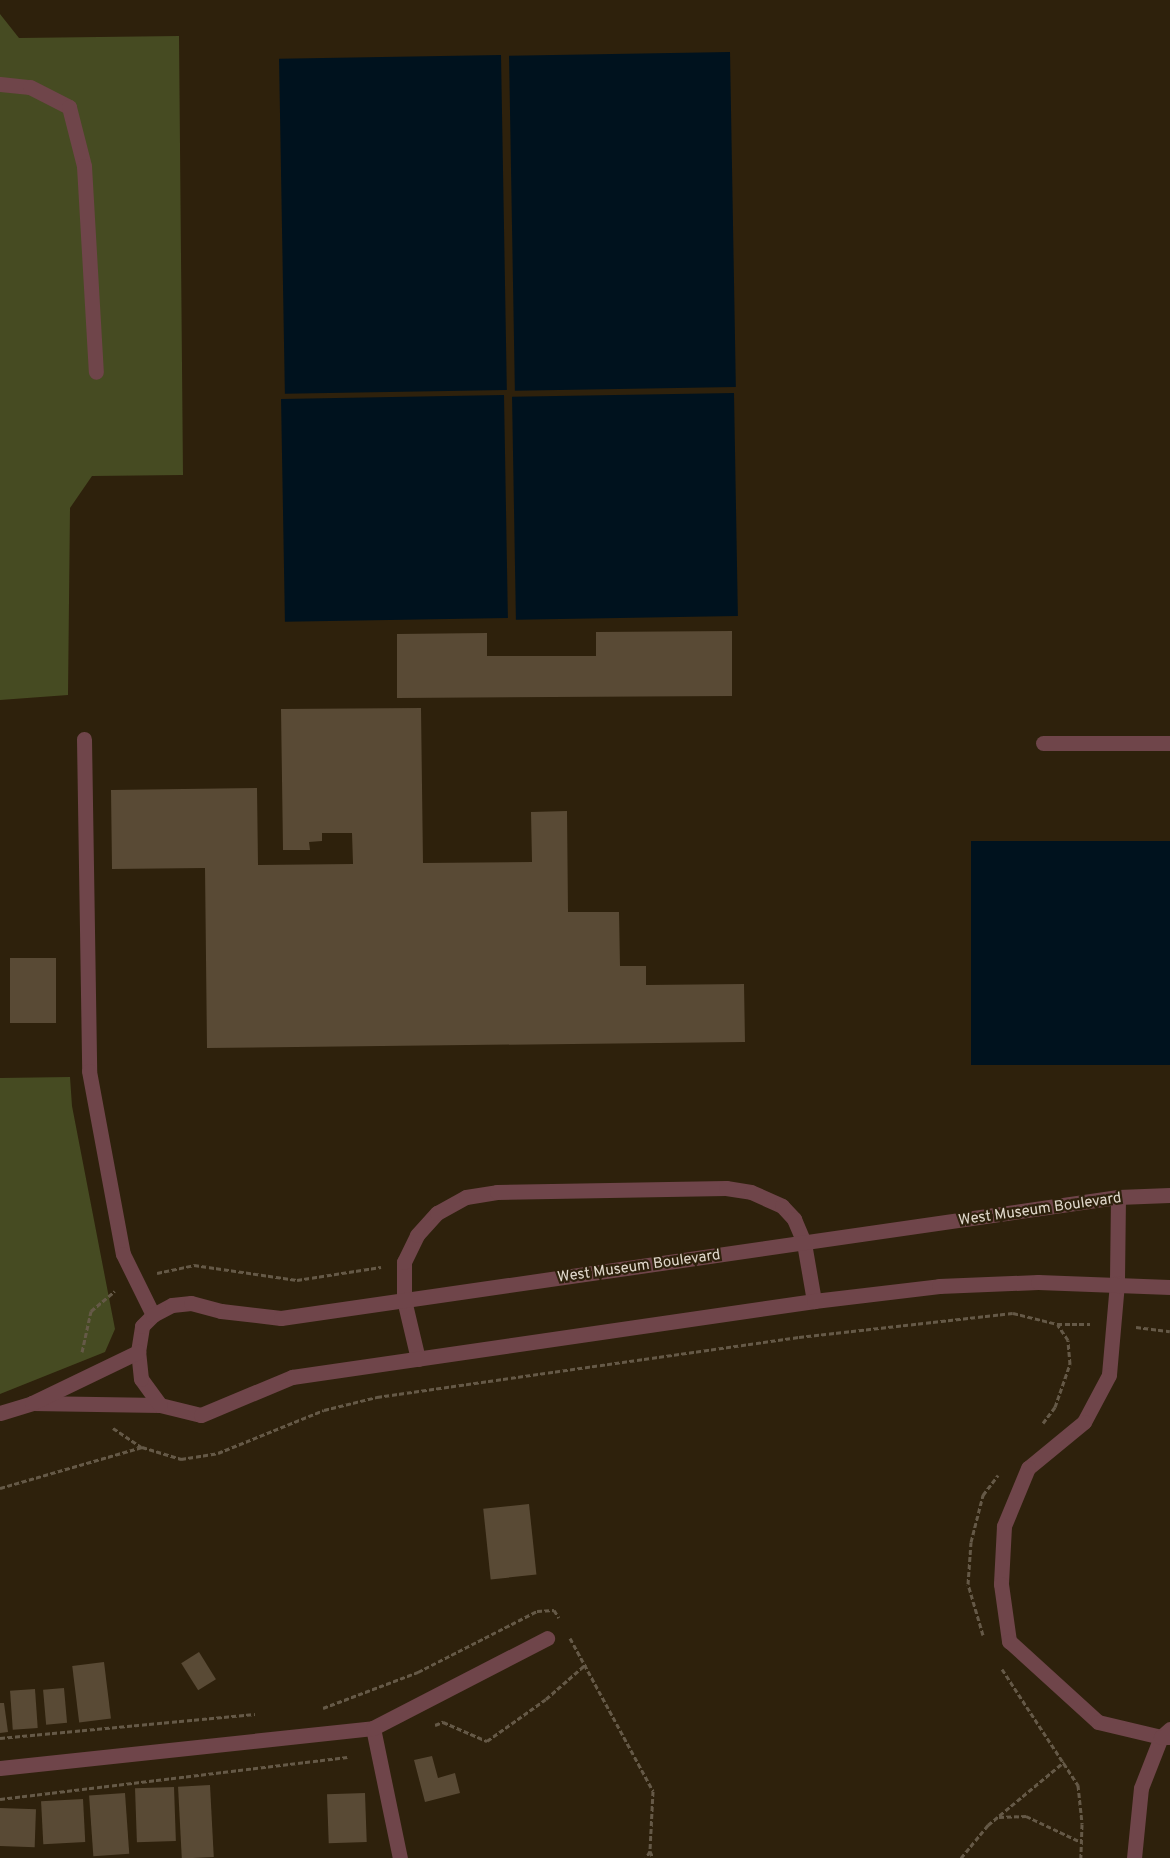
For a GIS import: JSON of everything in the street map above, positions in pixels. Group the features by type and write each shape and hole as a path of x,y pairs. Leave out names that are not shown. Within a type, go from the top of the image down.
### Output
{"street":[{"path":"0,84 30,87 68,107 84,166 96,372"},
{"path":"84,740 89,1071 123,1254 153,1314 142,1326 138,1352 141,1379 160,1405"},
{"path":"1042,743 1170,743"},
{"path":"418,1359 404,1300 404,1262 417,1235 437,1213 458,1201 497,1192 726,1188 750,1192 782,1206 794,1219 804,1243 814,1301"},
{"name":"West Museum Boulevard","path":"153,1314 172,1305 190,1303 221,1311 280,1318 1118,1197 1170,1195"},
{"path":"1118,1197 1117,1283 1109,1375 1084,1422 1028,1468 1004,1526 1001,1584 1009,1641 1098,1722 1167,1734 1141,1788 1134,1858"},
{"path":"32,1403 160,1405 201,1415 292,1377 814,1301 939,1286 1117,1283 1170,1288"},
{"path":"0,1413 32,1403 138,1352"},
{"path":"0,1768 373,1728 547,1638"},
{"path":"373,1728 400,1858"}],"path":[{"path":"0,1488 142,1447 181,1459 218,1452 324,1410 377,1397 799,1337 1013,1313 1057,1324 1113,1324 1170,1331"},
{"path":"961,1858 998,1817 1064,1762"},
{"path":"998,1817 1026,1816 1081,1842"},
{"path":"650,1851 653,1858"}],"green space":[{"path":"0,14 19,38 179,36 183,475 92,476 70,508 68,695 0,700"},
{"path":"70,1077 72,1106 115,1329 105,1352 0,1394 0,1078"}],"water":[{"path":"730,52 736,387 515,391 509,56"},
{"path":"501,55 507,390 285,394 279,59"},
{"path":"734,393 738,616 516,620 512,397"},
{"path":"504,395 508,618 285,622 281,399"},
{"path":"971,841 1170,841 1170,1065 971,1065"}],"building":[{"path":"732,631 732,696 397,698 397,634 487,633 487,656 596,656 596,632"},
{"path":"421,708 423,863 532,862 531,812 567,811 568,912 619,912 620,966 646,966 646,985 744,984 745,1042 207,1048 205,868 112,869 111,790 257,788 258,865 353,864 352,833 322,833 322,841 309,842 310,850 283,850 281,709"},
{"path":"10,958 56,958 56,1023 10,1023"},
{"path":"529,1504 536,1575 491,1579 483,1509"},
{"path":"199,1652 216,1679 198,1690 181,1663"},
{"path":"104,1662 111,1719 79,1722 72,1666"},
{"path":"64,1688 67,1723 46,1725 43,1690"},
{"path":"35,1689 38,1728 13,1730 10,1691"},
{"path":"0,1703 4,1703 8,1732 0,1733"},
{"path":"432,1756 438,1778 455,1773 460,1793 425,1802 414,1760"},
{"path":"210,1785 214,1857 182,1858 178,1787"},
{"path":"174,1787 176,1841 137,1842 135,1788"},
{"path":"125,1793 129,1854 93,1856 89,1796"},
{"path":"365,1793 367,1842 329,1843 327,1794"},
{"path":"83,1799 85,1842 43,1844 41,1801"},
{"path":"0,1808 36,1809 35,1847 0,1846"}]}
